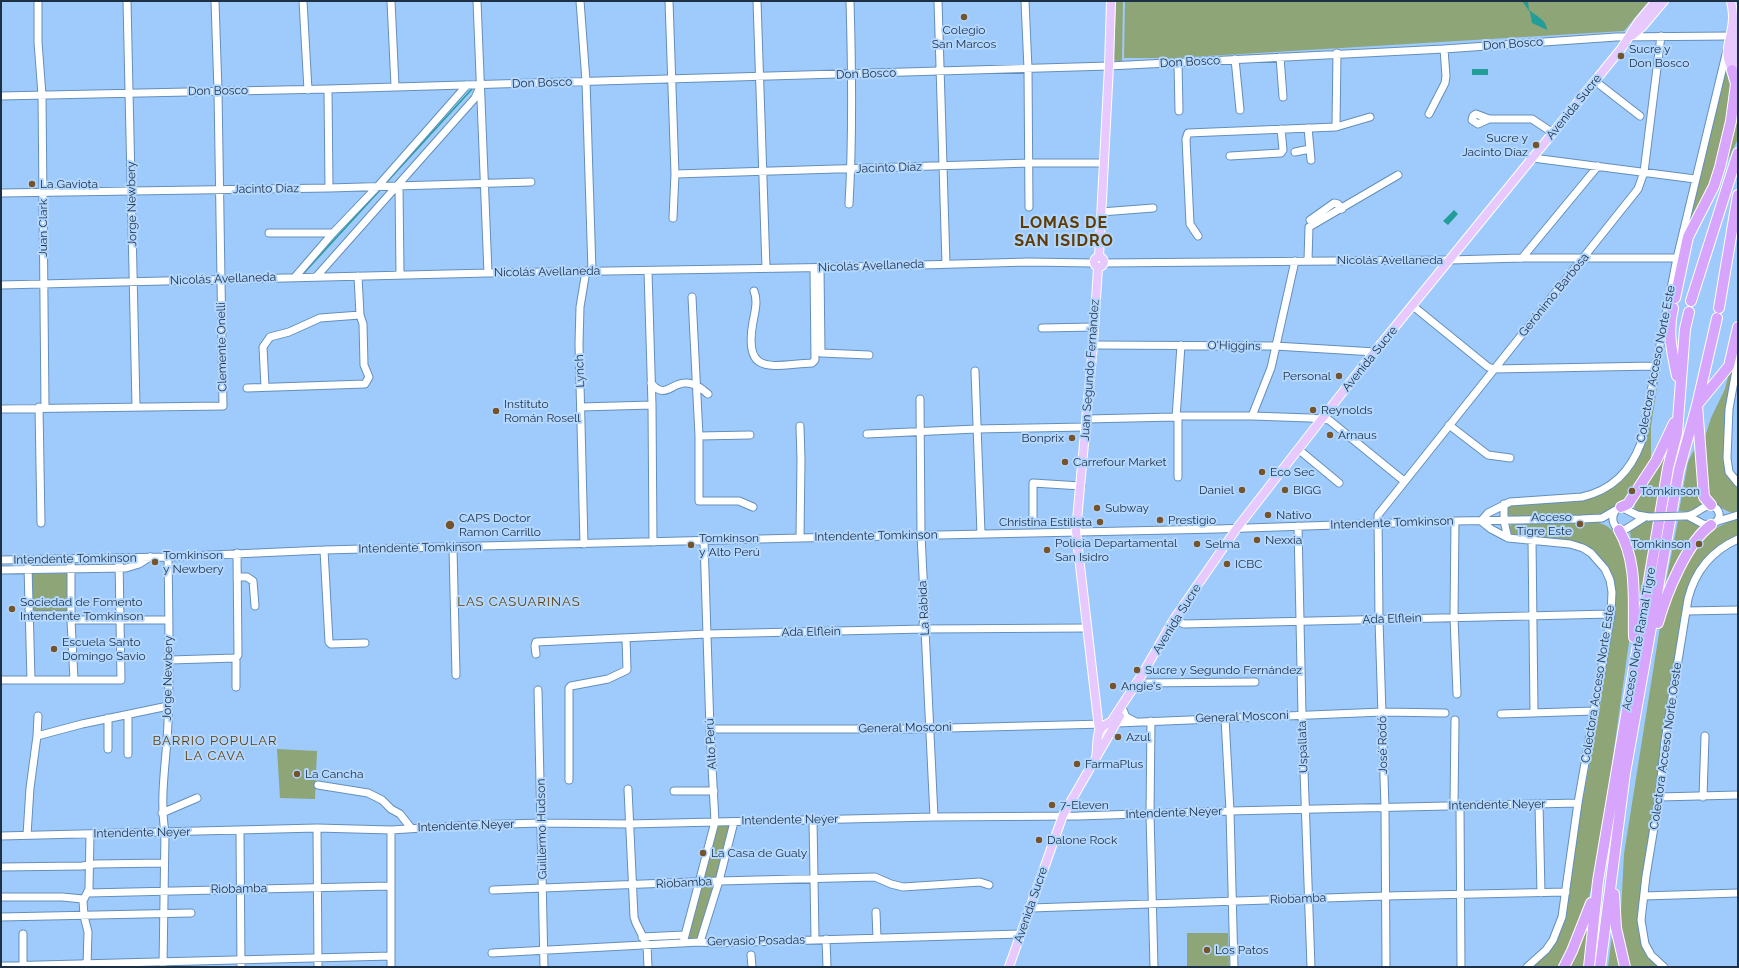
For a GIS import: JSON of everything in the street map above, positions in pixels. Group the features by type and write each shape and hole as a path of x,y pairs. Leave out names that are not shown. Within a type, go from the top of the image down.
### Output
{"highway":[{"path":"1680,388 1670,340 1670,322 1688,237 1714,186 1720,167 1731,121 1736,88 1736,72"},
{"name":"Acceso Norte Ramal Tigre","path":"1589,967 1598,881 1668,468 1677,433 1685,329 1690,306 1738,153"},
{"name":"Acceso Norte Ramal Tigre","path":"1600,967 1626,773 1679,470 1697,405 1718,313 1738,195"},
{"path":"1715,508 1704,497 1697,405 1729,366 1738,327"},
{"path":"1618,509 1628,504 1656,461 1669,434 1679,405"},
{"path":"1642,678 1662,606 1675,578 1701,533 1715,523"},
{"path":"1617,528 1626,543 1632,574 1635,658"},
{"path":"1613,862 1616,928 1625,967"},
{"path":"1564,967 1587,916 1598,881"}],"main road":[{"name":"Juan Segundo Fernández","path":"1105,726 1098,712 1076,531 1087,423 1099,263 1111,1"},
{"name":"Avenida Sucre","path":"1105,726 1111,722 1127,696 1130,694 1174,619 1237,528 1375,352 1595,81 1629,38 1639,21 1656,1"},
{"name":"Avenida Sucre","path":"1629,38 1643,26 1664,1"},
{"path":"1730,1 1733,17 1727,50 1736,72"},
{"path":"1736,1 1738,12"},
{"path":"1736,72 1734,48 1738,22"},
{"name":"Avenida Sucre","path":"1096,758 1105,726 1123,710 1130,697 1130,694"},
{"path":"1105,726 1111,727 1110,735 1103,739 1105,726"},
{"name":"Avenida Sucre","path":"1009,967 1063,815 1110,735"}],"street":[{"name":"Juan Clark","path":"38,1 38,42 42,94 44,192 41,523"},
{"name":"Jorge Newbery","path":"127,1 136,406"},
{"name":"Clemente Onelli","path":"136,406 223,406 220,279 220,190 215,1"},
{"path":"303,1 308,90"},
{"path":"390,1 395,86"},
{"path":"477,1 488,273"},
{"name":"Lynch","path":"580,1 586,81 589,271 580,314 584,544"},
{"path":"669,1 675,174 673,218"},
{"path":"757,1 766,268"},
{"path":"849,204 852,75 850,1"},
{"path":"938,1 946,264"},
{"path":"1025,1 1030,163 1029,206"},
{"name":"Gerónimo Barbosa","path":"1377,524 1380,511 1638,189 1644,172 1661,36"},
{"name":"Don Bosco","path":"1,96 130,92 328,90 395,86 481,85 940,72 1178,63 1337,53 1444,49 1616,37 1730,36"},
{"path":"1429,114 1445,83 1446,76 1444,49"},
{"name":"Colectora Acceso Norte Este","path":"1528,967 1540,957 1553,940 1562,917 1578,803 1611,614 1612,592 1610,580 1605,569 1591,553 1570,544 1508,538 1491,529 1481,521 1488,513 1510,502 1582,497 1603,490 1619,479 1636,456 1641,443 1654,366 1677,258 1727,50"},
{"path":"1336,127 1337,53"},
{"path":"1280,57 1283,97"},
{"path":"1235,59 1240,110"},
{"path":"1178,63 1179,111"},
{"path":"1595,81 1640,116"},
{"path":"295,277 333,233 380,186 467,85"},
{"path":"316,277 396,185 475,98 481,85"},
{"path":"328,90 329,188"},
{"path":"1198,236 1190,224 1186,135 1191,133 1336,127 1370,117"},
{"path":"1489,119 1532,119 1553,133"},
{"path":"1308,128 1311,160"},
{"path":"1230,156 1281,153 1283,150 1281,129"},
{"path":"1295,152 1310,150"},
{"path":"1533,158 1695,179"},
{"name":"Jacinto Díaz","path":"675,174 943,167 1030,163 1103,163"},
{"path":"1522,258 1598,166"},
{"path":"1308,260 1309,227 1398,175"},
{"name":"Jacinto Díaz","path":"1,193 329,188 484,182 531,182"},
{"path":"396,185 400,275"},
{"path":"1310,220 1334,203 1338,204 1342,209"},
{"path":"1101,212 1153,208"},
{"path":"269,233 333,233"},
{"name":"Nicolás Avellaneda","path":"1,285 133,283 295,277 817,268 946,264 1450,260 1522,258 1677,258"},
{"path":"1252,416 1271,368 1295,261"},
{"path":"754,291 756,308 751,346 756,360 762,364 774,365 813,363 815,360 817,268"},
{"path":"817,268 820,354 869,355"},
{"path":"648,270 652,405 653,542"},
{"path":"247,388 365,384 369,377 364,365 363,324 360,315 358,276"},
{"path":"692,297 698,386 699,501 738,501 753,507"},
{"path":"1413,306 1488,367 1494,369 1654,366"},
{"path":"265,387 263,347 270,337 290,332 320,318 360,315"},
{"path":"1042,328 1094,327"},
{"name":"O'Higgins","path":"1093,345 1276,346 1375,352"},
{"path":"1178,477 1177,417 1181,345"},
{"path":"1738,359 1728,409 1727,458 1729,472 1738,483"},
{"path":"975,371 981,533"},
{"path":"651,383 655,388 661,390 671,389 684,382 698,386 708,394"},
{"name":"La Rábida","path":"920,399 921,535 925,616 923,624 925,629 934,817"},
{"path":"581,407 652,405"},
{"path":"1,409 136,406"},
{"path":"867,434 1177,417 1252,416 1322,419 1329,420 1404,481"},
{"path":"1449,425 1488,455 1510,458"},
{"path":"800,426 800,538"},
{"path":"699,436 750,435"},
{"path":"1298,449 1339,483"},
{"path":"1034,522 1033,483 1081,486"},
{"path":"1504,504 1504,520 1508,538"},
{"path":"1617,528 1612,518 1618,509 1647,517 1687,516 1696,513 1701,508 1715,508 1736,515"},
{"path":"1715,508 1720,518 1715,523"},
{"name":"Intendente Tomkinson","path":"1,560 168,557 324,550 453,548 981,533 1602,518 1618,509"},
{"path":"1687,516 1703,524 1715,523 1736,515"},
{"path":"1602,518 1617,528 1626,529 1647,517"},
{"path":"1455,521 1454,617 1457,694"},
{"name":"José Rodó","path":"1377,524 1385,808 1386,967"},
{"name":"Uspallata","path":"1298,526 1302,715 1311,967"},
{"name":"Colectora Acceso Norte Oeste","path":"1664,967 1650,955 1644,944 1641,920 1646,876 1660,797 1665,741 1687,611 1691,588 1699,572 1719,549 1738,539"},
{"path":"1532,540 1534,712"},
{"name":"Alto Perú","path":"683,943 715,822 710,729 704,541"},
{"path":"453,548 456,675"},
{"path":"324,550 329,642 331,644 365,643"},
{"path":"236,553 236,687"},
{"name":"Intendente Tomkinson","path":"1,570 118,568 134,566 150,557"},
{"name":"Jorge Newbery","path":"164,964 165,832 162,813 170,660 168,557"},
{"path":"1,680 121,680 119,558"},
{"path":"72,559 71,618 74,680"},
{"path":"27,560 31,680"},
{"path":"237,578 246,577 253,581 255,606"},
{"path":"1687,611 1738,610"},
{"name":"Ada Elflein","path":"1174,619 1184,624 1611,614"},
{"path":"29,615 119,621 169,620"},
{"name":"Ada Elflein","path":"536,654 534,646 536,642 707,634 925,629 1087,628"},
{"path":"569,780 570,687 588,681 608,679 627,670 626,638"},
{"path":"170,660 237,655"},
{"path":"1137,683 1255,682"},
{"name":"Guillermo Hudson","path":"538,690 544,967"},
{"path":"37,736 108,718 168,706"},
{"path":"1123,710 1126,717 1135,721"},
{"path":"1501,714 1594,711"},
{"name":"General Mosconi","path":"710,729 1105,726 1135,721 1383,712 1445,713"},
{"path":"128,715 128,754"},
{"path":"27,835 30,788 37,736 38,716"},
{"path":"108,718 108,750"},
{"path":"1225,718 1230,811 1234,967"},
{"path":"1455,720 1461,967"},
{"path":"1151,721 1150,814 1154,967"},
{"path":"1703,797 1705,736"},
{"path":"318,785 368,793 382,800 391,809 400,814 411,828"},
{"path":"628,789 634,886 634,917 647,945 648,967"},
{"path":"674,791 714,791"},
{"path":"1660,797 1738,796"},
{"path":"162,813 197,798"},
{"name":"Intendente Neyer","path":"1,836 317,828 391,830 542,823 629,824 1150,814 1578,803"},
{"path":"1539,804 1541,893"},
{"path":"813,820 815,939"},
{"path":"700,942 719,881 734,822"},
{"path":"317,828 318,967"},
{"path":"240,830 241,963"},
{"path":"391,830 391,967"},
{"path":"87,966 88,932 84,916 83,899 88,892 90,834"},
{"path":"1,867 164,863"},
{"name":"Riobamba","path":"493,890 634,886 719,881 875,877 891,884 903,887 980,882 989,885"},
{"name":"Riobamba","path":"88,892 390,886"},
{"name":"Riobamba","path":"1030,908 1385,896 1566,892"},
{"path":"1644,896 1738,893"},
{"path":"1,897 62,897 83,899"},
{"path":"876,912 877,938"},
{"path":"1,917 191,913"},
{"path":"23,934 23,966"},
{"name":"Gervasio Posadas","path":"492,953 700,942 713,943 1020,934"},
{"path":"642,937 684,935"},
{"path":"826,939 827,967"},
{"path":"751,955 752,967"},
{"path":"1,966 241,963 318,958 391,956"}],"shaded area":[{"path":"1116,1 1123,1 1122,62 1115,61 1114,58"},
{"path":"1125,1 1649,1 1624,31 1174,58 1124,58"},
{"path":"1522,1 1528,1 1529,10 1541,18 1547,27 1547,30 1532,23 1530,12"},
{"path":"1472,69 1488,69 1488,75 1472,75"},
{"path":"1725,73 1729,73 1732,87 1717,166 1682,258 1668,318 1651,426 1651,463 1627,501 1601,517 1516,517 1508,515 1506,512 1508,505 1599,493 1638,455 1669,305"},
{"path":"1738,87 1738,139 1723,170"},
{"path":"1454,210 1458,214 1448,225 1443,221"},
{"path":"1738,346 1725,414 1724,453 1726,474 1738,488 1738,513 1734,513 1726,511 1709,499 1704,440 1711,418 1725,389 1734,353"},
{"path":"1670,440 1638,610 1630,532 1638,524 1650,521 1652,513 1640,513 1634,509 1635,504"},
{"path":"1696,446 1704,503 1689,512 1679,511 1688,462"},
{"path":"1691,519 1702,526 1696,532 1662,602 1678,521"},
{"path":"1738,519 1738,535 1722,544 1706,557 1698,568 1686,600 1677,643 1664,724 1656,796 1638,921 1642,947 1649,958 1659,967 1631,967 1624,951 1620,931 1624,854 1660,627 1674,589 1698,544 1716,528"},
{"path":"1595,521 1607,526 1620,537 1629,569 1630,635 1605,814 1594,879 1584,914 1560,967 1530,967 1554,942 1572,868 1599,713 1616,593 1608,570 1592,552 1508,535 1507,528 1513,524"},
{"path":"70,573 71,617 32,618 31,574"},
{"name":"La Cancha","path":"277,749 317,751 315,799 280,798"},
{"path":"715,822 734,822 700,942 647,945 642,937 684,935"},
{"path":"1615,913 1623,967 1608,967"},
{"path":"1591,917 1585,967 1568,967"},
{"name":"Los Patos","path":"1187,933 1228,933 1229,967 1187,967"}],"waterway":[{"path":"385,184 472,89"},
{"path":"303,274 380,190"}],"place":[{"name":"Colegio San Marcos","path":"964,17"},
{"name":"Sucre y Don Bosco","path":"1621,56"},
{"name":"Sucre y Jacinto Díaz","path":"1536,145"},
{"name":"La Gaviota","path":"32,184"},
{"name":"Personal","path":"1339,376"},
{"name":"Reynolds","path":"1313,410"},
{"name":"Instituto Román Rosell","path":"496,411"},
{"name":"Arnaus","path":"1330,435"},
{"name":"Bonprix","path":"1072,438"},
{"name":"Carrefour Market","path":"1065,462"},
{"name":"Eco Sec","path":"1262,472"},
{"name":"Daniel","path":"1242,490"},
{"name":"BIGG","path":"1285,490"},
{"name":"Tómkinson","path":"1632,491"},
{"name":"Subway","path":"1097,508"},
{"name":"Nativo","path":"1268,515"},
{"name":"Prestigio","path":"1160,520"},
{"name":"Christina Estilista","path":"1100,522"},
{"name":"Acceso Tigre Este","path":"1580,524"},
{"name":"CAPS Doctor Ramon Carrillo","path":"450,525"},
{"name":"Nexxia","path":"1257,540"},
{"name":"Selma","path":"1197,544"},
{"name":"Tomkinson","path":"1699,544"},
{"name":"Tomkinson y Alto Perú","path":"691,545"},
{"name":"Policía Departamental San Isidro","path":"1047,550"},
{"name":"Tomkinson y Newbery","path":"155,562"},
{"name":"ICBC","path":"1227,564"},
{"name":"Sociedad de Fomento Intendente Tomkinson","path":"12,609"},
{"name":"Escuela Santo Domingo Savio","path":"54,649"},
{"name":"Sucre y Segundo Fernández","path":"1137,670"},
{"name":"Angie's","path":"1113,686"},
{"name":"Azul","path":"1118,737"},
{"name":"FarmaPlus","path":"1077,764"},
{"name":"La Cancha","path":"297,774"},
{"name":"7-Eleven","path":"1052,805"},
{"name":"Dalone Rock","path":"1039,840"},
{"name":"La Casa de Gualy","path":"703,853"},
{"name":"Los Patos","path":"1207,950"}],"district":[{"name":"LOMAS DE SAN ISIDRO","path":"1064,232"},
{"name":"LAS CASUARINAS","path":"519,602"},
{"name":"BARRIO POPULAR LA CAVA","path":"215,748"}]}
